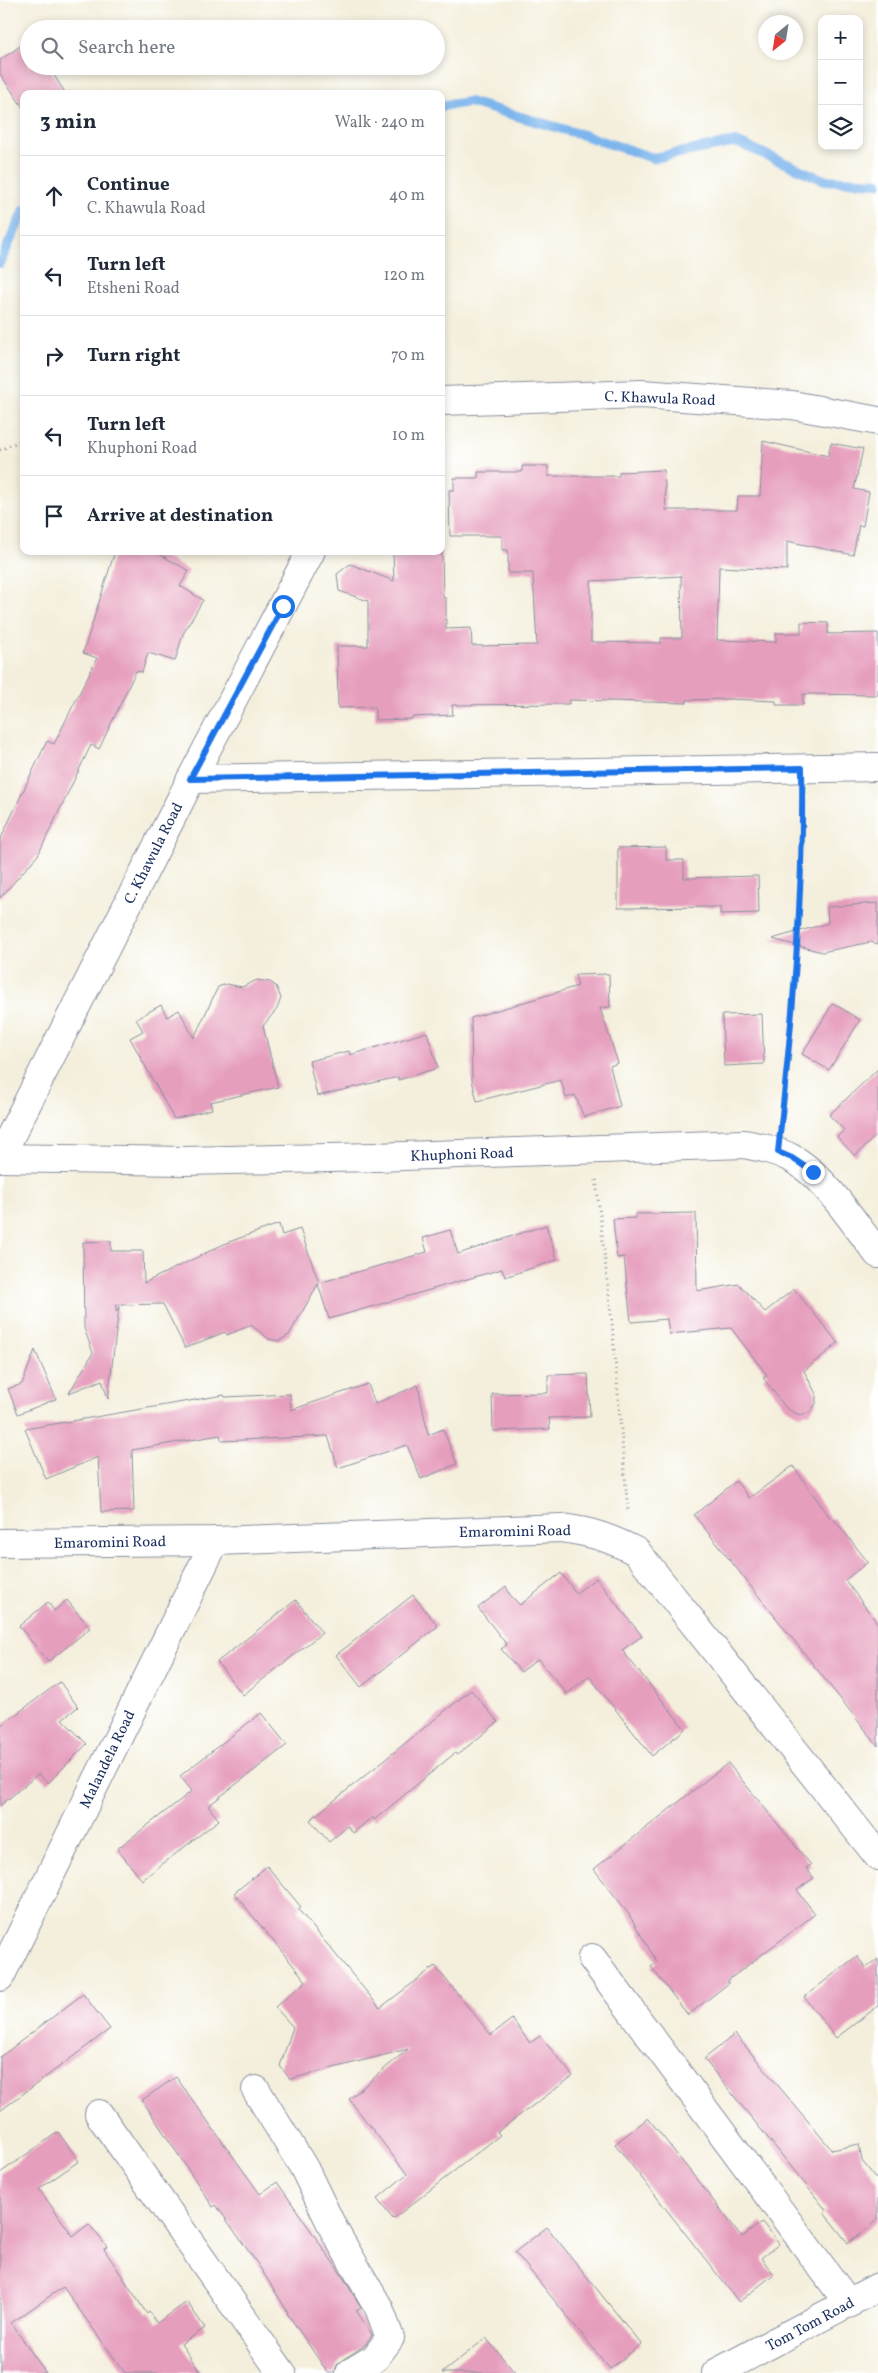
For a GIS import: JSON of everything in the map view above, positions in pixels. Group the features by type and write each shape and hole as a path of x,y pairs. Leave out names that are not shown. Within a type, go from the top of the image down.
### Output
{"street":[{"name":"C. Khawula Road","path":"445,401 642,394 792,406 878,421"},
{"name":"C. Khawula Road","path":"0,1158 190,779 309,555"},
{"path":"190,779 878,767"},
{"name":"Khuphoni Road","path":"0,1158 194,1161 744,1144 778,1152 792,1158 813,1172 878,1254"},
{"name":"Emaromini Road","path":"0,1543 215,1541 561,1528 590,1532 612,1539 637,1552 878,1856"},
{"name":"Malandela Road","path":"0,1977 215,1541"},
{"path":"592,1958 849,2304"},
{"path":"256,2090 304,2168 334,2230 379,2308 390,2338 375,2358 350,2373"},
{"path":"99,2114 282,2373"},
{"name":"Tom Tom Road","path":"716,2373 878,2287"}],"path":[{"path":"0,450 20,441"},
{"path":"778,1152 797,964 803,826 802,768"},
{"path":"593,1149 612,1323 629,1520"}],"building":[{"path":"20,46 20,75 54,75 63,90 20,90 20,103 0,74 0,60"},
{"path":"763,441 828,456 831,443 863,449 854,489 869,492 863,526 859,525 853,555 787,541 787,570 719,567 717,640 776,642 776,633 801,633 801,622 828,623 828,634 878,633 878,695 803,694 803,705 776,705 776,701 728,699 687,700 687,703 569,700 569,704 452,705 453,715 375,720 375,707 338,708 337,646 368,646 368,601 339,591 337,574 350,564 394,581 393,555 442,555 443,598 446,598 446,629 471,628 472,646 537,645 533,573 508,573 508,550 502,550 502,536 450,536 449,490 454,490 454,478 478,478 478,472 522,472 522,466 548,466 548,476 619,476 619,472 664,470 666,510 737,510 738,496 760,496","holes":["681,576 682,638 661,638 661,643 591,642 591,581"]},
{"path":"114,555 161,555 189,571 180,586 203,600 183,634 175,661 148,653 142,672 136,671 99,749 91,745 38,855 0,898 0,840 47,741 54,744 97,658 83,653"},
{"path":"666,847 666,860 684,860 684,878 758,876 759,913 720,914 720,907 618,908 618,848"},
{"path":"878,903 878,944 871,942 822,952 772,939 828,923 827,907"},
{"path":"609,974 610,1007 600,1008 618,1063 610,1066 620,1106 584,1117 575,1095 566,1098 561,1080 477,1101 472,1080 471,1018 578,986 575,975"},
{"path":"257,980 270,982 276,986 281,998 277,1009 263,1026 278,1087 210,1102 212,1109 174,1119 130,1038 143,1031 136,1019 161,1005 167,1017 179,1010 194,1038 218,987 226,984 242,987"},
{"path":"833,1003 860,1020 829,1070 802,1054"},
{"path":"762,1014 764,1064 724,1066 722,1015"},
{"path":"427,1032 438,1068 398,1080 398,1077 317,1096 309,1061 349,1051 350,1055"},
{"path":"878,1069 878,1134 855,1156 837,1137 844,1130 829,1115"},
{"path":"696,1213 697,1291 739,1284 765,1312 794,1289 838,1343 804,1371 816,1394 816,1404 809,1413 799,1415 786,1408 763,1378 767,1375 731,1328 669,1334 667,1319 631,1322 624,1257 617,1258 613,1219 635,1218 635,1214"},
{"path":"279,1224 282,1235 300,1229 319,1283 427,1252 423,1238 450,1230 458,1254 546,1225 557,1260 505,1277 502,1269 329,1319 318,1284 289,1335 279,1341 269,1339 251,1325 227,1335 225,1332 185,1348 163,1304 116,1305 116,1312 119,1307 108,1399 102,1380 69,1393 93,1353 84,1328 83,1242 111,1241 111,1251 143,1251 144,1283 226,1243"},
{"path":"35,1350 56,1399 18,1414 8,1389 22,1384"},
{"path":"588,1374 590,1417 549,1418 550,1429 493,1431 492,1394 548,1393 548,1375"},
{"path":"368,1384 375,1404 418,1385 428,1435 443,1429 457,1464 421,1479 407,1445 338,1468 328,1436 222,1441 220,1435 132,1450 134,1511 101,1512 98,1457 46,1479 25,1429 224,1395 225,1397 290,1394 291,1410"},
{"path":"793,1466 831,1519 833,1518 868,1562 845,1580 878,1624 878,1746 694,1515 736,1481 749,1498"},
{"path":"561,1573 576,1593 596,1578 642,1636 622,1650 685,1729 652,1756 589,1676 567,1694 538,1659 521,1672 501,1649 507,1645 478,1608 506,1586 510,1595 520,1605"},
{"path":"413,1595 438,1626 361,1687 336,1655"},
{"path":"67,1600 90,1628 48,1662 19,1626 48,1602 54,1611"},
{"path":"296,1600 322,1633 243,1695 217,1662"},
{"path":"60,1682 78,1707 62,1719 87,1744 48,1783 38,1774 0,1806 0,1726"},
{"path":"471,1690 498,1722 457,1755 455,1753 374,1820 372,1817 353,1833 348,1826 329,1842 310,1820"},
{"path":"261,1713 287,1745 208,1806 219,1820 142,1880 117,1849 192,1791 180,1776"},
{"path":"728,1763 811,1865 806,1868 814,1878 797,1890 815,1914 727,1981 729,1983 688,2015 651,1967 657,1962 628,1913 594,1869"},
{"path":"267,1866 301,1907 298,1909 380,2008 435,1966 491,2035 512,2019 530,2043 540,2036 573,2076 497,2132 500,2135 393,2219 377,2199 407,2174 349,2099 408,2049 290,2079 280,2066 293,2027 275,2007 306,1981 234,1893"},
{"path":"857,1956 866,1968 878,1959 878,2006 836,2038 804,1997"},
{"path":"83,1994 110,2029 0,2111 0,2057"},
{"path":"735,2034 832,2150 859,2144 862,2161 878,2181 878,2220 848,2243 824,2213 827,2211 704,2059"},
{"path":"176,2077 260,2194 277,2182 343,2277 361,2307 356,2310 372,2335 364,2346 337,2365 334,2373 328,2373 287,2313 259,2266 216,2205 213,2207 142,2100"},
{"path":"648,2118 742,2237 762,2222 779,2244 761,2258 774,2274 739,2302 615,2144"},
{"path":"58,2132 79,2161 39,2189 73,2236 89,2224 107,2247 104,2249 147,2314 149,2312 157,2323 187,2302 205,2328 181,2344 201,2373 125,2373 63,2287 11,2323 46,2373 0,2373 0,2173"},
{"path":"547,2227 641,2344 610,2369 515,2252"},
{"path":"486,2338 515,2373 442,2373"}],"waterway":[{"path":"445,105 469,102 583,135 653,158 736,142 824,180 878,183"},
{"path":"0,263 20,219"}],"route":[{"path":"283,606 190,779 802,768 803,826 797,964 778,1152 792,1158 813,1172"}]}
